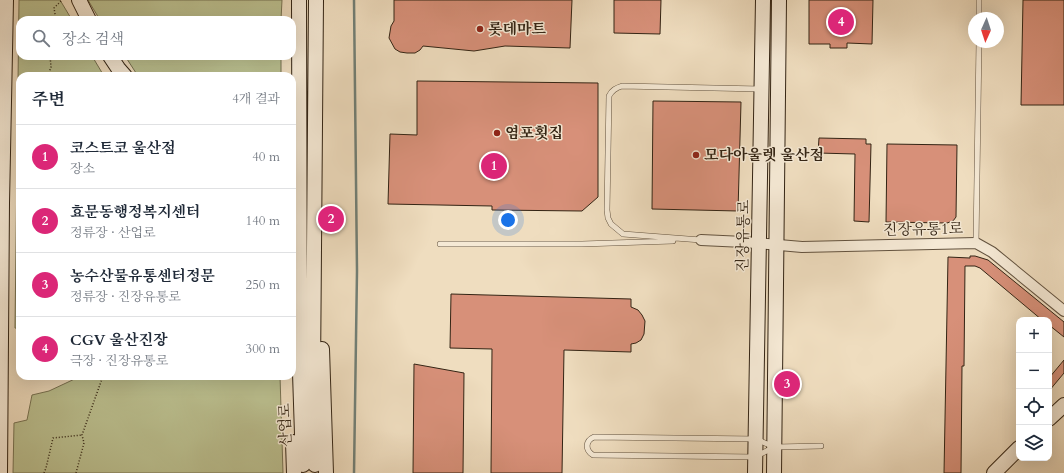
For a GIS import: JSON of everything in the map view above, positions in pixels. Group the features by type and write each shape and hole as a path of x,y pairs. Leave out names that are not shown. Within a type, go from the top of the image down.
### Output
{"street":[{"path":"0,473 2,202 6,0"},
{"path":"78,0 87,16"},
{"path":"293,0 293,16"},
{"name":"산업로","path":"299,0 300,373 310,469"},
{"name":"산업로","path":"310,469 313,374 316,0"},
{"name":"진장유통로","path":"755,473 763,0"},
{"path":"774,473 779,0"},
{"path":"113,60 122,72"},
{"path":"292,72 293,60"},
{"name":"진장유통1로","path":"701,240 802,247 976,243 992,252 1064,311"},
{"name":"산업로","path":"292,380 310,469"},
{"path":"1052,416 1064,405"},
{"path":"994,473 1016,451"}],"lane":[{"path":"979,12 980,0"},
{"path":"976,243 979,48"},
{"path":"701,240 624,234 611,224 608,218 607,210 610,96 612,91 622,86 762,89"},
{"path":"440,244 582,244 701,240"},
{"path":"774,447 755,457 593,455 589,453 587,443 594,437 756,439 774,447 821,446"}],"path":[{"path":"55,16 54,8 62,0"},
{"path":"49,72 51,67 50,60"},
{"path":"76,473 84,443 82,435 102,380"},
{"path":"44,473 53,438 82,435"}],"green space":[{"path":"19,0 60,0 70,16 19,16"},
{"path":"88,0 282,0 281,16 98,16"},
{"path":"18,60 94,60 102,72 18,72"},
{"path":"128,60 281,60 281,72 135,72"},
{"path":"16,246 16,328 15,328"},
{"path":"72,380 280,380 283,473 13,473 14,423 27,420 32,395 49,391"}],"building":[{"name":"롯데마트","path":"394,0 572,0 570,48 505,46 474,51 423,46 415,53 400,52 395,49 389,38 391,26 394,21"},
{"path":"614,0 661,0 660,34 614,33"},
{"path":"809,0 873,0 872,44 847,43 847,48 830,48 830,44 809,44"},
{"path":"1023,0 1064,0 1064,105 1021,105"},
{"path":"417,81 598,83 598,197 582,211 492,210 492,206 388,204 390,134 417,135"},
{"name":"모다아울렛 울산점","path":"653,101 741,102 738,211 652,209"},
{"path":"819,138 866,139 866,144 871,144 869,222 854,221 855,154 818,153"},
{"path":"887,144 957,145 956,217 953,221 947,223 886,222"},
{"path":"970,256 975,256 988,260 1064,322 1064,337 1052,327 1052,317 1038,317 980,268 975,266 965,266 961,473 944,473 948,257 970,258"},
{"path":"451,294 631,299 631,307 638,310 642,315 645,321 644,334 641,340 631,344 631,352 564,350 562,473 491,473 492,349 450,348"},
{"path":"1064,360 1064,373 1052,387 1052,374"},
{"path":"414,364 464,373 463,473 413,473"}],"waterway":[{"path":"354,0 357,271 354,473"}],"place":[{"name":"CGV 울산진장","path":"841,22"},
{"name":"롯데마트","path":"480,29"},
{"name":"염포횟집","path":"497,133"},
{"name":"모다아울렛 울산점","path":"696,155"},
{"name":"코스트코 울산점","path":"494,166"},
{"name":"효문동행정복지센터","path":"331,219"},
{"name":"농수산물유통센터정문","path":"787,384"}]}
